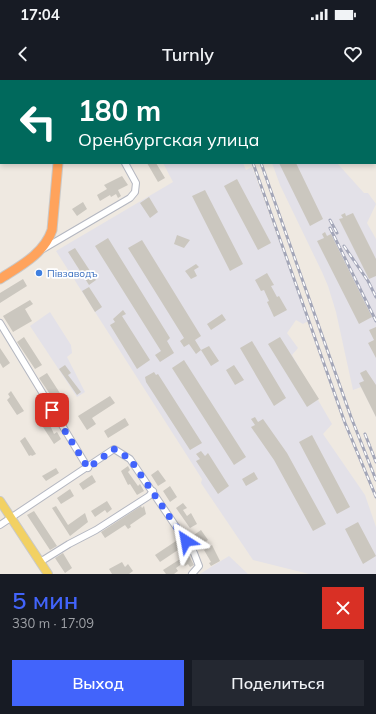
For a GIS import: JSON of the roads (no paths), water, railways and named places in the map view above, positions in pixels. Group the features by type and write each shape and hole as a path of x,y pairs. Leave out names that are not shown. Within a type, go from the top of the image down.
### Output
{"highway":[{"path":"0,279 41,250 48,240 52,230 58,164"}],"main road":[{"path":"0,501 48,574"}],"street":[{"path":"41,250 130,198 135,192 136,183 126,164"},
{"path":"0,323 88,468"},
{"path":"0,525 88,468 114,449 130,459 153,491 198,560 199,566 192,574"},
{"path":"40,562 69,544 96,530 149,496 153,491"}],"railway":[{"path":"253,164 345,423 376,497"},
{"path":"261,164 351,417 376,480"},
{"path":"330,220 337,233"},
{"path":"330,228 376,321"},
{"path":"344,246 368,281 376,297"},
{"path":"365,434 376,462"}],"place":[{"name":"Пiвзаводъ","path":"39,273"}]}
